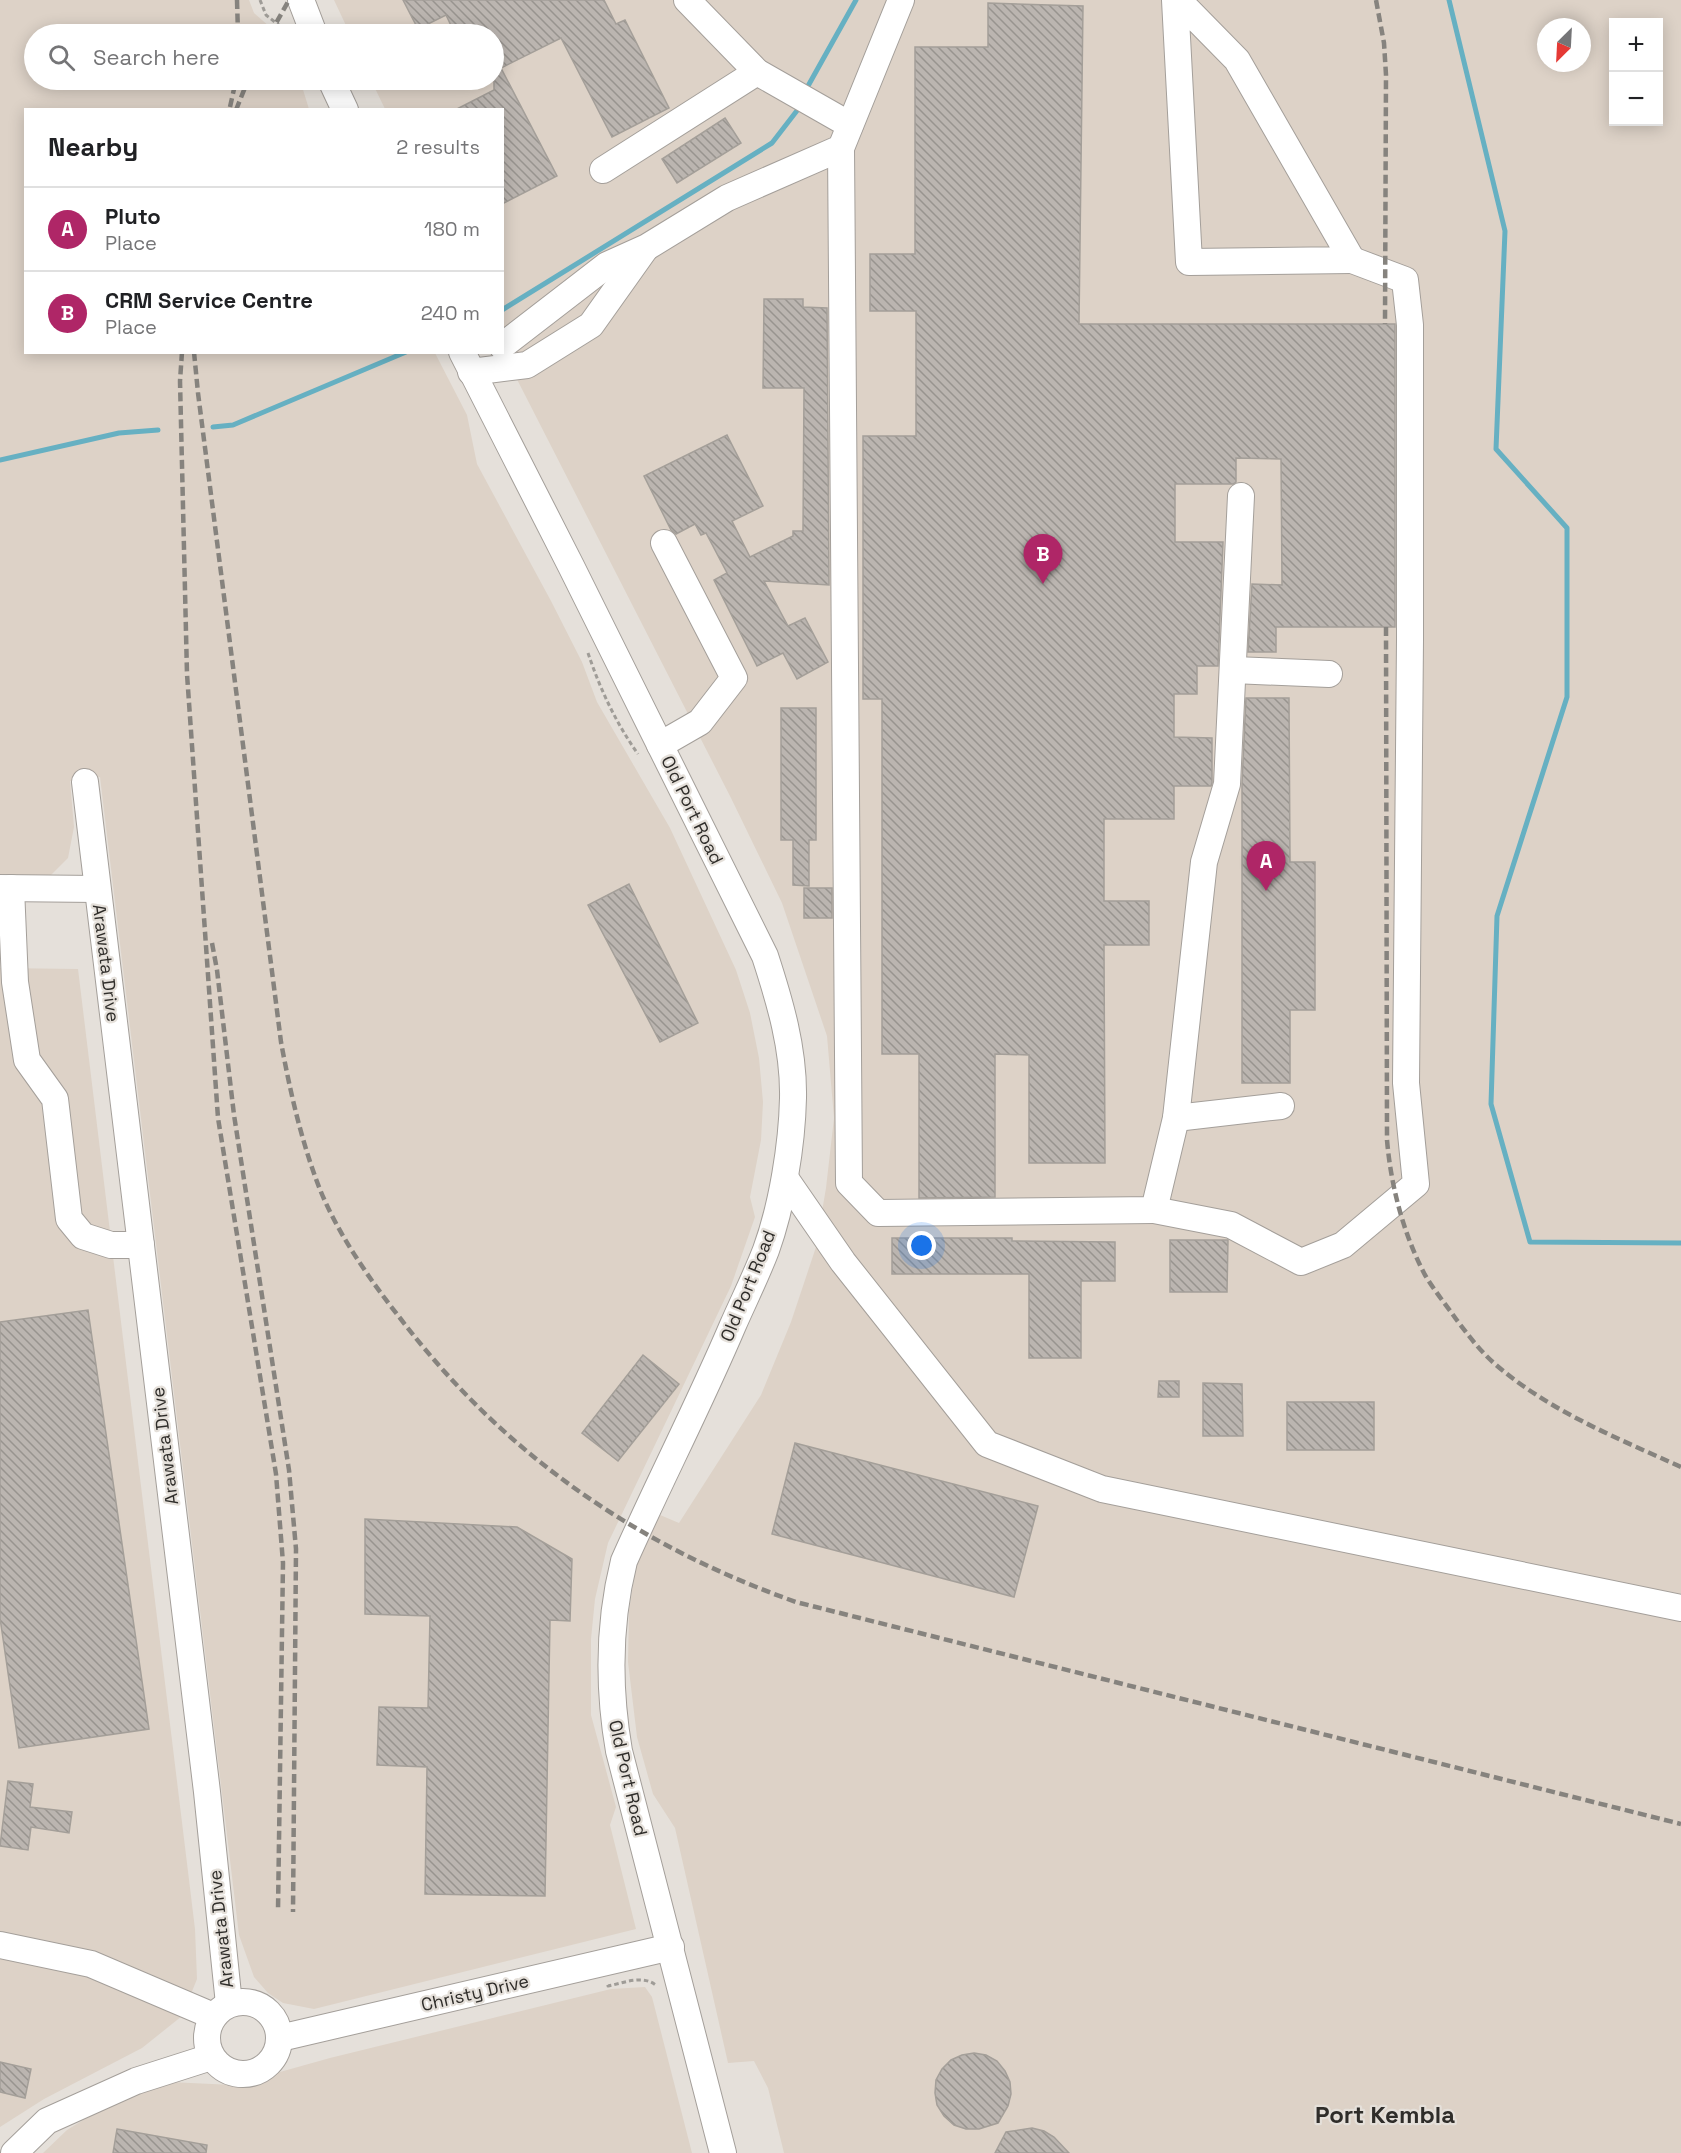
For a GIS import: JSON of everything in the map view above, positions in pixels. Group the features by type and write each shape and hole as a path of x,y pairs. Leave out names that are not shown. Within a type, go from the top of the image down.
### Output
{"street":[{"path":"301,0 310,24"},
{"path":"687,0 758,72 846,137"},
{"path":"901,0 846,137 849,1183 878,1213 1154,1210 1231,1225 1301,1262 1343,1245 1416,1184 1406,1083 1410,325 1405,280 1352,260 1189,262 1177,0"},
{"path":"1177,0 1237,60 1352,260"},
{"path":"603,170 758,72"},
{"path":"336,90 344,108"},
{"path":"504,344 607,265 647,247 727,198 846,137"},
{"path":"466,362 527,365 591,325 647,247"},
{"path":"466,362 489,354"},
{"name":"Old Port Road","path":"466,362 572,566 651,752 765,956 780,1001 789,1044 793,1097 792,1130 785,1178 766,1249 716,1367 624,1561 617,1591 610,1654 614,1718 619,1751 723,2153"},
{"path":"1154,1210 1176,1118 1204,862 1227,784 1241,496"},
{"path":"651,752 700,722 734,678 664,543"},
{"path":"1233,670 1329,674"},
{"name":"Arawata Drive","path":"85,782 206,1780 221,2010"},
{"path":"6,888 15,982 27,1060 55,1099 69,1219 84,1236 111,1245 141,1245"},
{"name":"Arawata Drive","path":"6,888 97,889"},
{"path":"1176,1118 1281,1106"},
{"path":"785,1178 843,1262 987,1444 1102,1489 1681,1608"},
{"path":"0,1945 91,1964 221,2010"},
{"name":"Christy Drive","path":"280,2038 671,1947"},
{"path":"241,2001 253,2002 272,2016 278,2026 280,2038 278,2050 263,2068 253,2073 229,2072 219,2066 211,2056 207,2047 208,2026 221,2010 241,2001"},
{"path":"14,2153 47,2121 136,2081 211,2056"}],"path":[{"path":"260,0 266,15 277,24"},
{"path":"587,650 596,677 614,714 651,752"},
{"path":"608,1986 639,1980 651,1981 660,1988"}],"shaded area":[{"path":"0,0 249,0 254,13 267,24 24,24 24,90 303,90 309,108 24,108 24,354 436,354 467,415 477,464 582,662 597,702 670,828 736,970 750,1013 759,1058 763,1102 761,1140 750,1197 755,1217 731,1286 608,1543 595,1599 591,1639 591,1715 616,1807 610,1825 636,1929 314,2009 283,2003 268,1993 254,1977 239,1935 100,777 70,781 74,827 68,858 50,876 0,880"},
{"path":"334,0 1681,0 1681,2153 784,2153 768,2088 754,2061 728,2063 675,1828 653,1794 637,1737 628,1662 629,1611 636,1565 643,1546 660,1515 679,1523 761,1395 791,1322 816,1247 826,1188 834,1118 827,1036 782,903 731,798 504,354 504,108 385,108 376,90 504,90 504,24 345,24"},
{"path":"0,968 78,969 195,1929 197,1979 182,2016 142,2048 44,2099 0,2127"},
{"path":"645,1987 652,1997 692,2153 43,2153 67,2130 119,2098 170,2082 233,2085 330,2058 611,1989"}],"building":[{"path":"403,0 604,0 616,24 625,20 669,108 612,137 561,38 504,66 504,24 450,24 446,15 428,24 415,24"},
{"path":"988,3 1083,6 1079,324 1395,324 1395,627 1276,627 1276,652 1248,652 1252,584 1282,585 1281,459 1236,458 1236,482 1233,484 1175,484 1175,542 1223,542 1218,666 1197,666 1197,694 1174,694 1174,737 1212,738 1212,783 1211,786 1174,786 1174,819 1104,819 1104,901 1149,901 1149,945 1104,945 1105,1163 1029,1163 1029,1055 995,1054 995,1197 919,1198 919,1054 882,1054 882,699 863,699 863,436 916,436 916,311 870,311 870,254 915,254 915,47 988,47"},
{"path":"504,74 557,176 504,203 504,108 459,108 494,90 504,90"},
{"path":"725,118 741,143 677,183 662,159"},
{"path":"764,299 803,299 803,307 827,308 829,585 764,581 788,626 805,618 828,662 797,679 783,653 757,666 714,580 727,573 706,533 701,535 695,524 676,534 671,530 644,476 727,435 763,506 732,521 750,557 793,536 793,531 803,531 804,388 763,388"},
{"path":"1246,698 1289,698 1290,862 1315,862 1315,1010 1290,1010 1290,1083 1242,1083 1242,783"},
{"path":"781,708 816,708 816,840 809,840 809,886 793,885 793,840 781,840"},
{"path":"629,884 698,1023 660,1042 588,905"},
{"path":"804,888 832,888 832,918 804,918"},
{"path":"892,1238 1012,1238 1012,1241 1115,1242 1115,1281 1081,1281 1081,1358 1029,1358 1029,1274 892,1274"},
{"path":"1170,1240 1228,1240 1227,1292 1170,1292"},
{"path":"88,1310 149,1729 19,1748 0,1618 0,1322"},
{"path":"643,1355 679,1384 618,1461 582,1433"},
{"path":"1159,1381 1179,1381 1179,1397 1158,1397"},
{"path":"1203,1383 1242,1384 1243,1436 1203,1436"},
{"path":"1287,1402 1374,1402 1374,1450 1287,1450"},
{"path":"795,1443 1038,1506 1014,1597 772,1534"},
{"path":"365,1519 517,1527 572,1559 570,1621 550,1620 545,1896 425,1894 427,1767 377,1765 379,1707 428,1708 430,1616 365,1614"},
{"path":"8,1781 33,1784 30,1807 72,1812 69,1833 31,1827 28,1850 0,1846"},
{"path":"974,2053 986,2055 997,2061 1010,2082 1011,2094 1008,2106 998,2123 979,2129 966,2129 954,2125 937,2105 936,2080 951,2060"},
{"path":"0,2062 31,2069 25,2098 0,2092"},
{"path":"1032,2128 1054,2137 1069,2153 995,2153 1006,2132"},
{"path":"117,2129 207,2145 206,2153 113,2153"}],"waterway":[{"path":"808,86 856,0"},
{"path":"1449,0 1505,231 1496,449 1567,528 1567,697 1497,916 1491,1104 1530,1242 1681,1243"},
{"path":"504,309 772,143 799,108"},
{"path":"213,427 233,425 401,354"},
{"path":"0,460 119,433 158,430"}],"railway":[{"path":"237,0 238,24"},
{"path":"276,24 289,0"},
{"path":"1376,0 1384,43 1386,75 1385,324"},
{"path":"230,107 234,90"},
{"path":"237,108 244,90"},
{"path":"182,354 180,381 187,674 218,1118 276,1474 283,1563 278,1911"},
{"path":"194,354 281,1042 301,1133 326,1204 355,1256 377,1288 440,1367 483,1412 529,1453 577,1490 627,1523 681,1553 737,1579 796,1602 1681,1824"},
{"path":"1386,627 1387,1140 1395,1192 1404,1226 1425,1275 1470,1337 1495,1364 1516,1381 1561,1410 1681,1467"},
{"path":"212,943 234,1115 289,1470 296,1549 293,1912"}],"place":[{"name":"CRM Service Centre","path":"1043,584"},
{"name":"Pluto","path":"1266,891"}],"district":[{"name":"Port Kembla","path":"1385,2115"}]}
